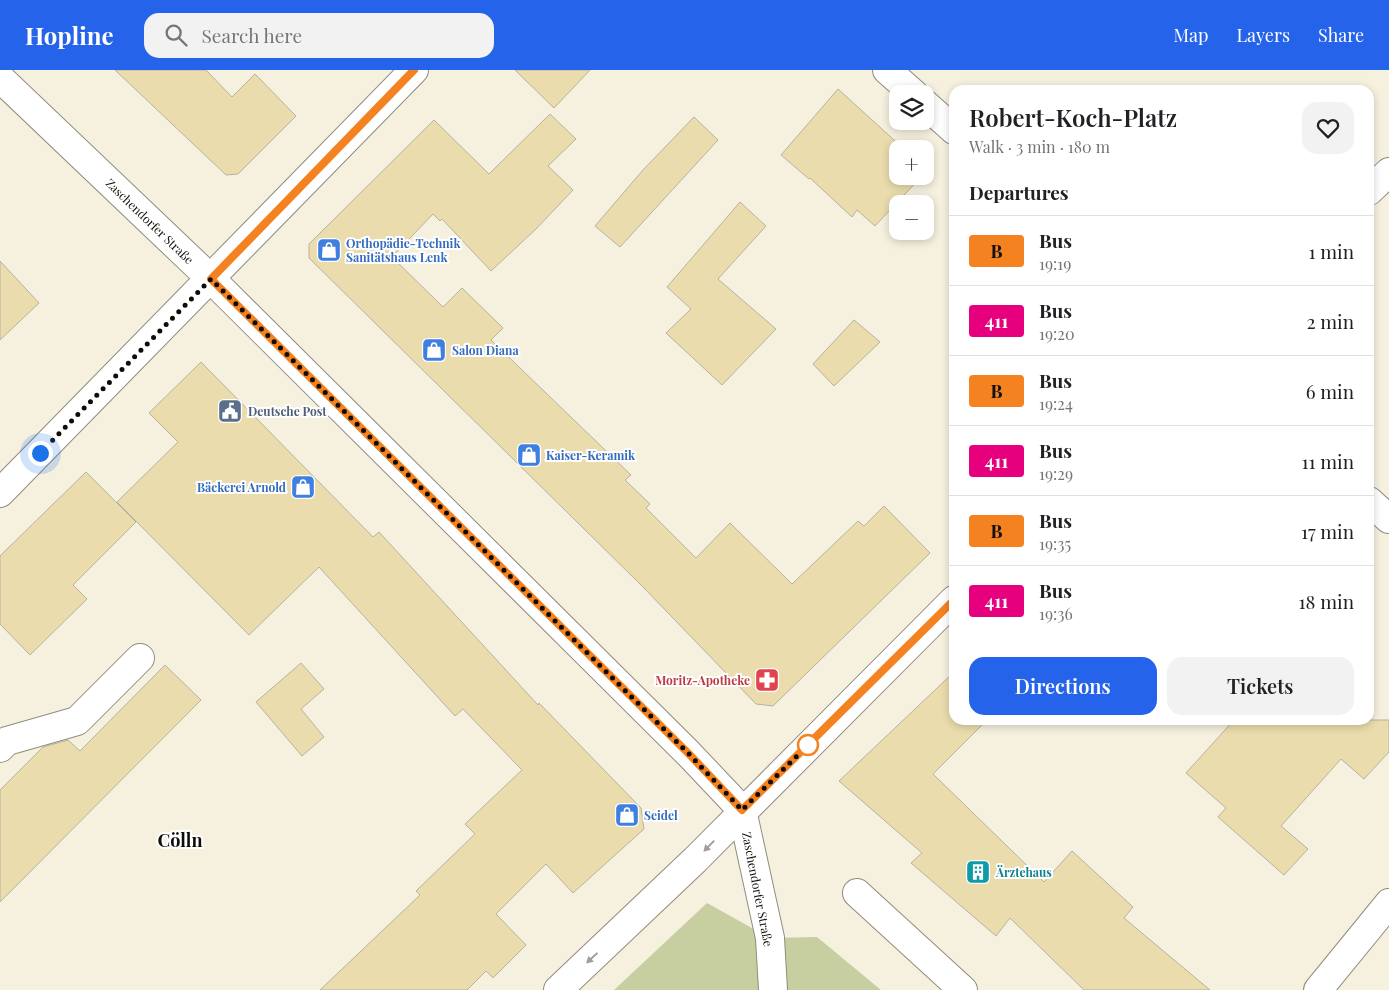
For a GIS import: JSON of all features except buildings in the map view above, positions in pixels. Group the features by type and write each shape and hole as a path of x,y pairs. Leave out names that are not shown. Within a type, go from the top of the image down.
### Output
{"street":[{"path":"0,493 414,70"},
{"path":"888,70 904,85"},
{"name":"Zaschendorfer Straße","path":"0,78 211,279 689,754 742,810 770,938 773,990"},
{"path":"934,112 949,126"},
{"path":"1374,186 1389,172"},
{"path":"1374,506 1389,519"},
{"path":"558,990 695,860 742,810 949,605"},
{"path":"2,741 77,721 140,658"},
{"path":"857,893 963,990"},
{"path":"1318,990 1389,903"}],"green space":[{"path":"707,903 770,938 817,937 881,990 614,990"}],"bus line":[{"name":"B","path":"414,70 211,279 689,754 742,810 949,605"}],"place":[{"name":"Orthopädie-Technik Sanitätshaus Lenk","path":"329,250"},
{"name":"Salon Diana","path":"434,350"},
{"name":"Deutsche Post","path":"230,411"},
{"name":"Kaiser-Keramik","path":"529,455"},
{"name":"Bäckerei Arnold","path":"303,487"},
{"name":"Moritz-Apotheke","path":"767,680"},
{"name":"Seidel","path":"627,815"},
{"name":"Ärztehaus","path":"978,872"}],"district":[{"name":"Cölln","path":"180,840"}],"route":[{"path":"40,453 211,279 689,754 742,810 808,745"}]}
